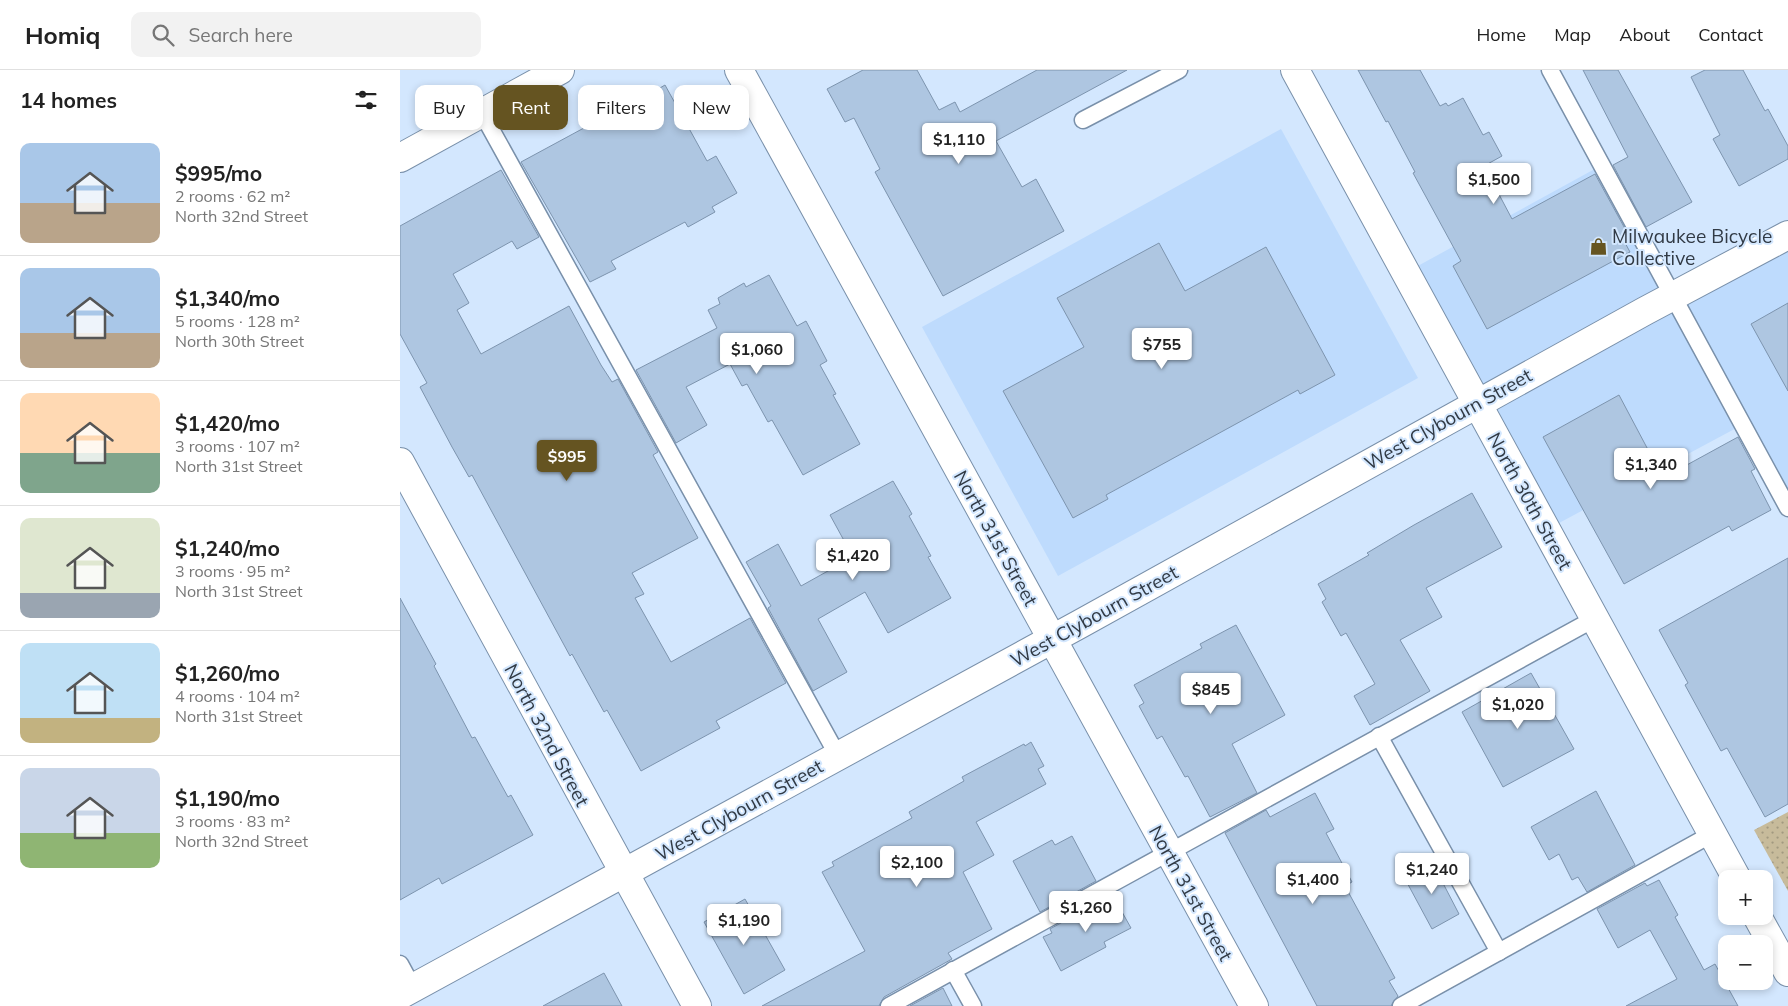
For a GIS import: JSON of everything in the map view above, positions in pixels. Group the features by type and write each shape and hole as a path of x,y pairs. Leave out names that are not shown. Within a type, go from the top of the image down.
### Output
{"street":[{"path":"483,112 560,70"},
{"name":"North 31st Street","path":"739,70 1254,1006"},
{"name":"North 30th Street","path":"1295,70 1732,870"},
{"path":"400,158 451,130"},
{"name":"West Clybourn Street","path":"407,992 1673,296 1788,235"},
{"name":"North 32nd Street","path":"400,462 697,1006"},
{"path":"1762,925 1788,972"}],"lane":[{"path":"1083,120 1179,70"},
{"path":"1550,70 1788,508"},
{"path":"483,115 838,756"},
{"path":"889,1006 1168,851 1594,619"},
{"path":"1379,736 1499,952"},
{"path":"1401,1006 1712,834"},
{"path":"400,964 407,992"},
{"path":"953,970 973,1006"}],"shaded area":[{"path":"1281,129 1418,378 1058,576 922,327"},
{"path":"1602,165 1673,296 1788,235 1788,508 1742,425 1546,530 1405,273"},
{"path":"1788,812 1788,891 1754,830"}],"building":[{"path":"863,70 917,70 939,110 955,102 960,112 1037,70 1127,70 996,141 1022,187 1036,179 1064,231 943,296 875,172 880,169 854,118 845,122 827,89"},
{"path":"1358,70 1420,70 1440,106 1446,103 1448,106 1463,98 1483,135 1489,132 1502,156 1484,166 1512,219 1595,174 1629,236 1623,239 1630,252 1487,329 1453,266 1461,261 1413,173 1415,172 1388,121 1386,122"},
{"path":"1583,70 1618,70 1692,202 1646,227 1613,165 1628,157"},
{"path":"1705,70 1743,70 1765,111 1768,109 1788,146 1788,159 1739,186 1713,139 1720,135 1691,77"},
{"path":"664,86 674,101 674,130 690,130 707,161 716,156 737,193 712,207 715,212 688,227 685,222 611,261 616,269 590,282 521,162 580,130 664,130"},
{"path":"501,170 539,237 517,249 512,241 453,274 469,303 457,310 481,354 569,306 612,382 618,379 658,452 653,455 698,538 632,573 644,594 635,598 671,662 750,618 786,683 716,721 720,728 641,771 607,710 604,712 572,654 570,656 472,475 469,477 452,447 420,387 427,383 400,334 400,226"},
{"path":"1159,243 1185,291 1266,247 1335,375 1300,394 1298,390 1106,495 1108,499 1073,518 1003,391 1084,347 1057,298"},
{"path":"769,275 797,326 806,321 827,361 820,365 836,394 833,395 860,444 803,475 772,420 768,422 747,384 742,386 730,364 686,387 707,425 676,443 636,370 717,328 708,310 720,304 718,298 744,283 746,287"},
{"path":"1788,303 1788,391 1751,324"},
{"path":"1619,395 1663,478 1738,437 1755,469 1751,471 1771,510 1732,531 1729,526 1624,584 1543,437"},
{"path":"893,481 912,514 909,516 931,556 928,557 951,598 888,633 865,592 818,619 847,672 813,691 768,608 771,606 746,562 778,544 801,586 853,557 830,515"},
{"path":"1472,493 1502,547 1426,588 1442,617 1400,640 1430,691 1370,725 1354,696 1375,684 1346,633 1341,636 1322,602 1326,599 1318,584 1369,555 1367,553 1414,525"},
{"path":"1788,558 1788,804 1765,817 1727,748 1721,751 1685,685 1688,683 1659,630"},
{"path":"400,598 436,664 434,666 472,738 475,737 508,797 511,795 533,835 442,884 439,878 400,900"},
{"path":"1236,625 1285,715 1232,744 1257,793 1210,817 1188,776 1185,777 1162,736 1157,739 1139,706 1144,703 1134,685 1202,648 1200,644"},
{"path":"1531,673 1574,749 1503,787 1462,712"},
{"path":"1031,742 1044,766 1038,769 1046,784 976,822 994,855 963,872 992,929 948,953 952,959 884,997 879,1006 762,1006 865,951 822,872 834,866 832,862 912,818 909,812 964,781 962,777"},
{"path":"1596,791 1635,865 1587,892 1578,877 1572,880 1559,854 1549,860 1531,827"},
{"path":"1315,793 1334,829 1326,833 1352,882 1345,886 1395,978 1389,981 1398,996 1391,1006 1317,1006 1225,833 1266,810 1270,817"},
{"path":"1072,836 1096,881 1040,912 1013,861 1052,840 1055,845"},
{"path":"1432,862 1459,914 1432,929 1404,877"},
{"path":"1659,880 1678,915 1675,917 1704,970 1715,964 1718,969 1718,990 1729,990 1738,1006 1626,1006 1677,979 1650,930 1618,948 1597,909 1645,883 1647,886"},
{"path":"1106,898 1110,906 1117,903 1131,928 1104,942 1106,947 1061,971 1043,937 1052,933 1050,929"},
{"path":"745,899 785,970 744,994 704,922"},
{"path":"604,973 622,1006 543,1006"},
{"path":"943,988 952,1006 910,1006"}],"place":[{"name":"Milwaukee Bicycle Collective","path":"1598,247"}]}
